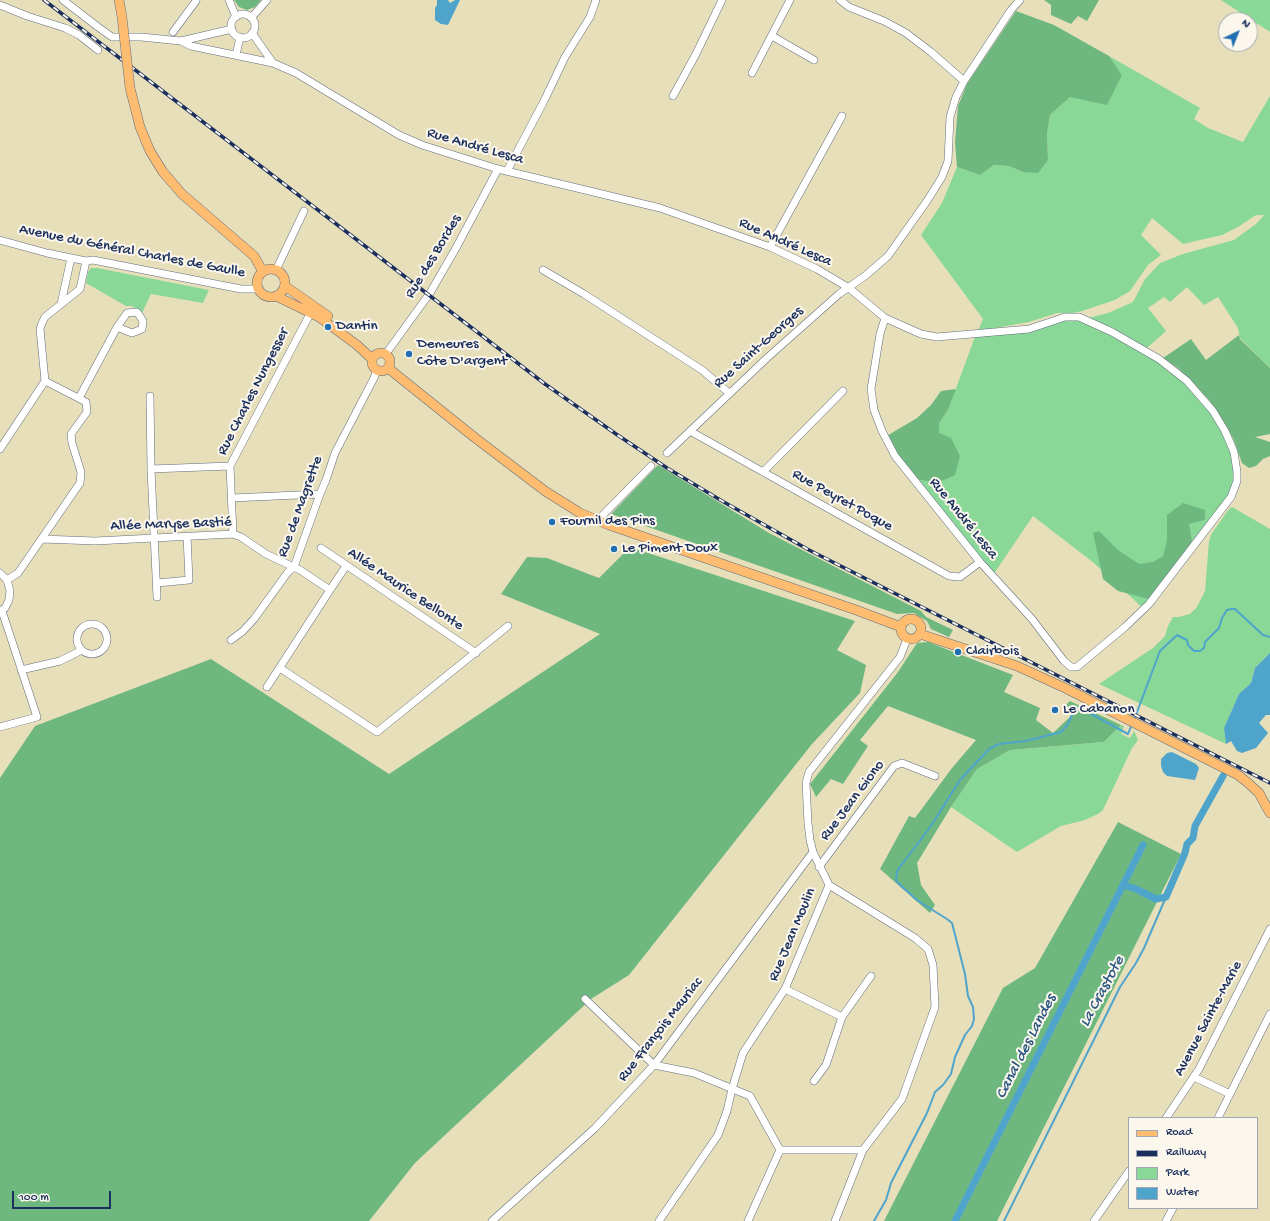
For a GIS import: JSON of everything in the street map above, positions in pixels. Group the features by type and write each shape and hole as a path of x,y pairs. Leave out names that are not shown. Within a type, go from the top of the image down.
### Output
{"main road":[{"path":"119,0 130,88 140,127 150,151 163,172 182,194 254,256 263,272"},
{"path":"276,296 285,286 284,278 276,270 272,269 263,272 258,280 258,289 264,295 268,297 276,296 311,312 374,357"},
{"path":"285,286 330,317 374,357"},
{"path":"380,353 385,355 390,362 388,368 383,371 377,370 373,367 374,357 380,353"},
{"path":"388,368 474,437 545,491 572,509 597,521 856,610 901,627"},
{"path":"908,619 915,620 920,624 922,631 920,634 916,639 907,639 901,633 902,624 908,619"},
{"path":"920,634 1017,666 1065,688 1243,778 1261,796 1270,814"}],"street":[{"name":"Rue André Lesca","path":"63,0 112,37 141,37 181,40 232,29"},
{"path":"229,0 236,17"},
{"path":"251,18 267,0"},
{"path":"507,171 544,101 565,57 590,16 596,0"},
{"path":"673,96 696,54 722,0"},
{"path":"752,73 790,0"},
{"path":"840,0 848,7 884,21 906,33 931,52 964,81"},
{"name":"Rue Saint-Georges","path":"667,453 729,393 839,294 865,276 888,256 939,183 948,161 950,117 956,97 964,81 1011,10 1020,0"},
{"path":"173,32 196,1"},
{"path":"0,5 27,16 65,28 79,35 98,50"},
{"path":"245,14 251,18 254,24 254,30 252,33 246,37 240,37 235,34 232,29 232,22 236,17 245,14"},
{"path":"252,33 273,63"},
{"path":"772,36 814,60"},
{"path":"236,55 240,37"},
{"name":"Rue André Lesca","path":"181,40 191,46 273,63 296,73 399,136 422,146 498,169 660,208 770,247 812,266 849,288 885,318 921,334 937,337 1029,329 1065,317 1079,317 1112,332 1159,359 1187,381 1213,411 1225,431 1234,452 1237,481 1231,497 1149,604 1126,627 1073,668 1064,661 1032,619 980,562 895,456 882,431 874,410 871,389 880,334 885,318"},
{"path":"770,247 842,116"},
{"name":"Rue des Bordes","path":"385,355 430,292 456,248 498,169"},
{"path":"276,270 304,211"},
{"name":"Avenue du Général Charles de Gaulle","path":"1,243 86,261 93,260 241,289 258,289"},
{"path":"61,304 71,258"},
{"path":"0,448 45,381 40,329 45,317 80,289 86,261"},
{"path":"543,270 584,294 702,370 729,393"},
{"name":"Rue Charles Nungesser","path":"233,534 230,466 311,312"},
{"path":"79,398 117,327"},
{"name":"Rue de Magrette","path":"231,640 243,631 254,619 288,572 294,567 338,444 377,370"},
{"path":"7,580 18,573 80,483 81,472 72,443 71,434 87,412 86,402 45,381"},
{"path":"763,472 843,391"},
{"path":"150,396 151,469 157,597"},
{"name":"Rue Peyret Poque","path":"690,431 948,576 960,577 980,562"},
{"path":"151,469 230,466"},
{"path":"597,521 651,466"},
{"path":"232,498 320,494"},
{"name":"Allée Maryse Bastié","path":"42,539 95,541 233,534 241,537 266,554 294,567 330,590"},
{"path":"157,583 189,580 187,536"},
{"name":"Allée Maurice Bellonte","path":"321,548 476,652"},
{"path":"267,686 346,566"},
{"path":"0,573 7,580 10,591 9,600 1,611 37,717 0,727"},
{"path":"90,624 103,629 106,633 107,644 101,652 91,654 82,650 79,646 77,637 81,629 90,624"},
{"path":"280,668 377,732 508,626"},
{"name":"Rue Jean Moulin","path":"659,1221 718,1135 727,1111 742,1053 785,989 829,885 813,852 808,823 806,783 809,772 900,657 907,639"},
{"path":"21,670 60,661 82,650"},
{"name":"Rue Jean Giono","path":"819,867 894,766 902,763 935,776"},
{"name":"Rue François Mauriac","path":"492,1221 596,1128 654,1065 813,852"},
{"path":"829,885 915,938 928,949 933,965 935,1007 902,1100 863,1150 835,1221"},
{"name":"Avenue Sainte-Marie","path":"1167,1117 1194,1077 1270,929"},
{"path":"814,1081 826,1065 842,1017 871,976"},
{"path":"785,989 842,1017"},
{"path":"585,999 654,1065 694,1073 750,1096 780,1150"},
{"path":"1218,1117 1270,1014"},
{"path":"1194,1077 1230,1094"},
{"path":"780,1150 863,1150"},
{"path":"748,1221 780,1150"},
{"path":"1094,1221 1128,1172"},
{"path":"1166,1221 1172,1209"}],"green space":[{"path":"234,0 261,0 255,7 247,10 239,7"},
{"path":"1044,0 1099,0 1087,21 1078,16 1071,24 1051,15 1051,5"},
{"path":"1221,0 1270,0 1270,32 1258,24 1258,12 1239,12"},
{"path":"1016,11 1054,25 1109,56 1122,75 1107,105 1070,97 1050,115 1047,134 1048,160 1038,173 1023,172 1009,166 994,165 980,175 957,167 955,142 958,106 967,84"},
{"path":"1109,56 1200,108 1194,119 1208,128 1243,142 1270,96 1270,368 1240,338 1238,328 1218,297 1204,305 1187,287 1170,302 1164,297 1148,308 1166,331 1147,348 1088,318 1108,313 1133,302 1145,279 1160,263 1183,254 1234,240 1256,224 1264,215 1256,215 1238,227 1222,235 1183,244 1152,218 1141,235 1161,255 1148,265 1130,291 1115,300 1082,311 1073,313 1057,313 1029,322 978,331 983,319 921,235 942,203 957,167 980,175 994,165 1009,166 1023,172 1048,160 1047,134 1050,115 1070,97 1122,75"},
{"path":"91,268 209,290 203,303 151,294 142,313 132,306 126,306 86,283 88,272"},
{"path":"1079,317 1112,332 1187,381 1213,411 1235,460 1236,487 1144,609 1094,563 1033,516 993,575 895,456 939,423 948,410 976,334 1029,329"},
{"path":"1239,335 1240,339 1270,368 1270,434 1255,437 1270,442 1270,456 1263,459 1256,466 1249,468 1242,463 1233,438 1210,401 1178,368 1163,358 1191,339 1206,360"},
{"path":"956,389 948,410 939,423 939,433 951,438 960,456 955,475 937,483 916,479 885,437 917,418 931,405 941,391"},
{"path":"658,465 769,533 921,611 926,617 953,630 949,637 931,629 927,621 914,613 897,614 611,514"},
{"path":"1183,503 1205,510 1205,520 1189,524 1192,541 1187,555 1153,600 1118,591 1103,579 1093,533 1099,531 1118,550 1139,564 1153,562 1163,556 1167,541 1167,515"},
{"path":"1232,507 1270,529 1270,653 1255,668 1251,683 1239,694 1224,728 1226,744 1099,684 1153,648 1165,636 1173,617 1190,614 1197,607 1205,591 1209,541 1212,533"},
{"path":"630,547 855,621 837,650 866,665 860,693 812,744 629,975 591,999 415,1163 369,1221 0,1221 0,778 35,726 211,659 389,774 600,634 501,594 527,557 547,558 599,578"},
{"path":"928,642 1013,675 1004,692 1040,708 1036,720 1053,733 1073,714 1066,705 1070,701 1121,725 1104,742 1010,750 977,769 951,807 917,863 921,885 935,905 930,913 880,869 909,816 915,818 952,768 976,740 888,706 860,740 868,746 843,784 831,779 816,797 810,784 898,672 917,643"},
{"path":"1121,725 1124,726 1121,734 1130,738 1134,731 1138,740 1132,748 1103,810 1098,814 1085,820 1061,826 1017,852 951,807 977,769 1010,750 1104,742"},
{"path":"1118,822 1181,854 997,1221 884,1221 1003,988 1035,968"}],"water":[{"path":"437,0 448,0 450,3 455,0 460,0 448,25 441,24 435,20"},
{"path":"1270,653 1270,715 1266,715 1259,723 1268,733 1256,748 1242,753 1237,751 1231,741 1226,744 1224,728 1239,694 1251,683 1255,668"},
{"path":"1172,752 1196,764 1199,768 1195,780 1167,776 1163,772 1161,759 1167,753"}],"waterway":[{"path":"1134,720 1160,651 1177,635 1187,640 1188,645 1194,651 1200,651 1204,648 1205,642 1219,628 1222,618 1227,610 1235,609 1263,635 1270,637"},
{"path":"874,1221 886,1200 891,1183 927,1113 935,1092 943,1085 951,1074 955,1057 965,1035 972,1026 974,1019 973,1007 968,996 965,974 952,923 918,901 896,881 897,871 931,826 960,780 989,749 999,744 1026,741 1061,732 1068,724 1075,708 1093,715 1128,734 1132,724"},
{"name":"La Crastote","path":"1123,885 1136,889 1156,899 1166,897 1185,853 1187,844 1193,838 1195,826 1223,776"},
{"name":"Canal des Landes","path":"955,1221 1143,845"},
{"name":"La Crastote","path":"1004,1221 1120,987 1144,948 1166,897"}],"railway":[{"path":"44,0 545,384 667,468 809,550 1270,783"}],"place":[{"name":"Dantin","path":"328,327"},
{"name":"Demeures Côte D'argent","path":"409,354"},
{"name":"Fournil des Pins","path":"552,522"},
{"name":"Le Piment Doux","path":"614,549"},
{"name":"Clairbois","path":"958,652"},
{"name":"Le Cabanon","path":"1055,710"}]}
